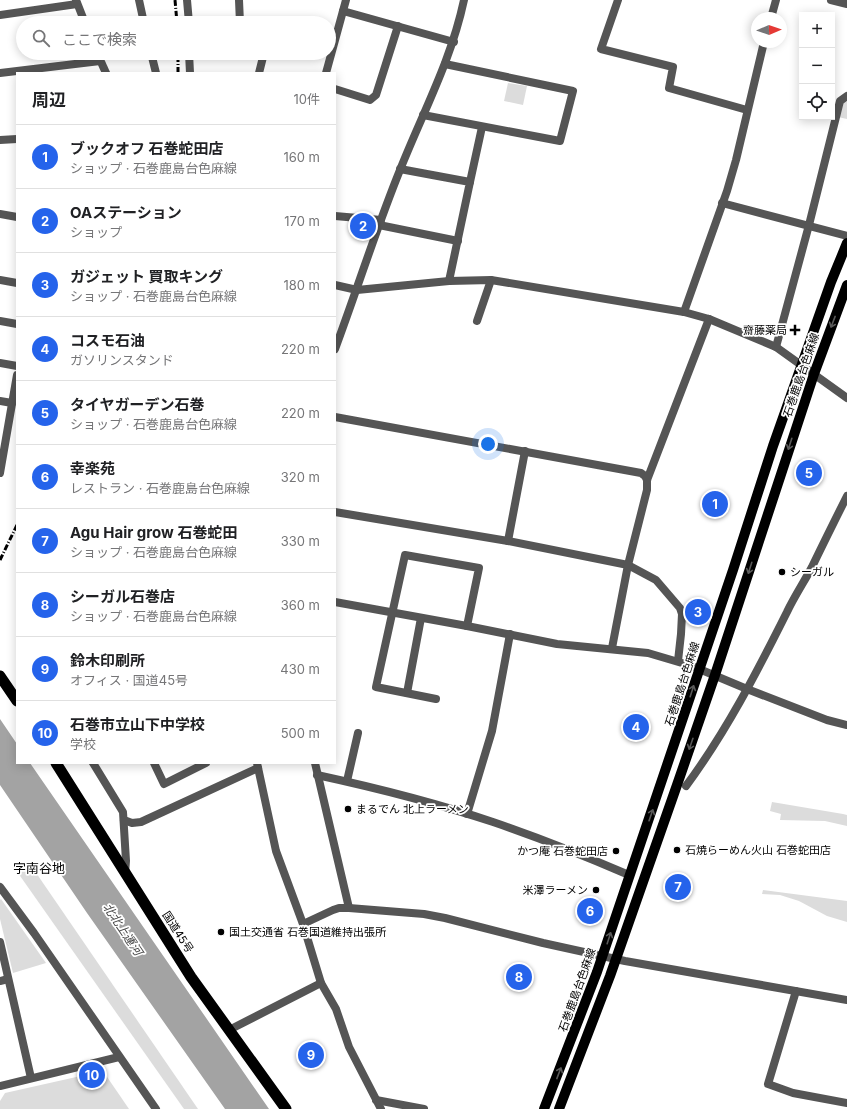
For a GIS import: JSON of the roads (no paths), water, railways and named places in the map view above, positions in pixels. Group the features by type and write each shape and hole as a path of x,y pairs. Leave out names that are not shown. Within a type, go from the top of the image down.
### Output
{"highway":[{"path":"0,676 16,700"},
{"name":"国道45号","path":"57,764 191,977 286,1109"}],"main road":[{"name":"石巻鹿島台色麻線","path":"544,1109 603,956 629,875 802,365 831,282 847,244"},
{"name":"石巻鹿島台色麻線","path":"559,1109 615,958 714,675 814,374 847,285"}],"street":[{"path":"139,0 142,16"},
{"path":"186,0 187,16"},
{"path":"239,0 240,16"},
{"path":"336,37 346,0"},
{"path":"336,347 400,169 454,42 464,0"},
{"path":"618,0 601,49 673,67 669,88 747,110"},
{"path":"773,12 776,0"},
{"path":"831,0 847,4"},
{"path":"0,15 76,2 82,16"},
{"path":"343,11 454,42"},
{"path":"336,89 370,100 376,95 398,26"},
{"path":"684,312 736,160 762,48"},
{"path":"0,73 80,60"},
{"path":"100,60 106,72"},
{"path":"153,60 156,72"},
{"path":"189,60 190,72"},
{"path":"259,72 262,60"},
{"path":"326,72 330,60"},
{"path":"423,115 560,141 573,91 445,64"},
{"path":"776,347 809,225 840,101 847,96"},
{"path":"449,281 482,126"},
{"path":"0,140 16,139"},
{"path":"400,169 470,182"},
{"path":"722,203 847,236"},
{"path":"0,214 16,217"},
{"path":"336,216 380,222 458,241"},
{"path":"0,280 16,283"},
{"path":"477,321 492,280"},
{"path":"336,284 357,290 449,281 492,280 684,312 709,319 776,347 846,396"},
{"path":"612,648 628,565 647,490 647,480 709,319"},
{"path":"0,321 16,324"},
{"path":"0,363 16,366"},
{"path":"0,473 2,451 16,381"},
{"path":"0,401 12,403"},
{"path":"336,417 641,473 647,480"},
{"path":"508,541 524,451"},
{"path":"686,786 705,761 747,689 847,496"},
{"path":"336,512 508,541 628,565 656,580 680,608 682,614 682,634 678,661"},
{"path":"436,699 376,687 405,555 479,568 468,626"},
{"path":"336,602 468,626 556,644 648,652 700,669 827,720 847,725"},
{"path":"407,693 421,618"},
{"path":"467,814 492,731 510,634"},
{"path":"347,782 358,733"},
{"path":"94,764 123,812 126,862 125,873"},
{"path":"154,764 164,784 204,764"},
{"path":"315,764 349,908"},
{"path":"124,820 132,823 141,822 257,765 276,851 303,924 321,983 336,1009 349,1047 381,1109"},
{"path":"317,775 388,791 467,814 567,849 629,875"},
{"path":"0,887 34,933 156,1109"},
{"path":"303,924 333,910 349,908 424,914 603,956 847,1000"},
{"path":"0,942 4,980 31,1078"},
{"path":"229,1030 321,983"},
{"path":"796,991 768,1084 793,1092 847,1103"},
{"path":"0,1086 119,1057"},
{"path":"376,1100 424,1109"}],"water":[{"name":"北北上運河","path":"0,719 16,743 16,764 31,764 269,1109 225,1109 87,913 0,785"}],"railway":[{"path":"175,0 176,16"},
{"path":"178,60 178,72"},
{"path":"0,560 16,527"}],"place":[{"name":"OAステーション","path":"363,226"},
{"name":"齋藤薬局","path":"795,330"},
{"name":"タイヤガーデン石巻","path":"809,473"},
{"name":"ブックオフ 石巻蛇田店","path":"715,504"},
{"name":"シーガル","path":"782,572"},
{"name":"ガジェット 買取キング","path":"698,612"},
{"name":"コスモ石油","path":"636,727"},
{"name":"まるでん 北上ラーメン","path":"348,809"},
{"name":"石焼らーめん火山 石巻蛇田店","path":"677,850"},
{"name":"かつ庵 石巻蛇田店","path":"616,851"},
{"name":"Agu Hair grow 石巻蛇田","path":"678,887"},
{"name":"米澤ラーメン","path":"596,890"},
{"name":"幸楽苑","path":"590,911"},
{"name":"国土交通省 石巻国道維持出張所","path":"221,932"},
{"name":"シーガル石巻店","path":"519,977"},
{"name":"鈴木印刷所","path":"311,1055"},
{"name":"石巻市立山下中学校","path":"92,1075"}],"district":[{"name":"字南谷地","path":"39,868"}]}
